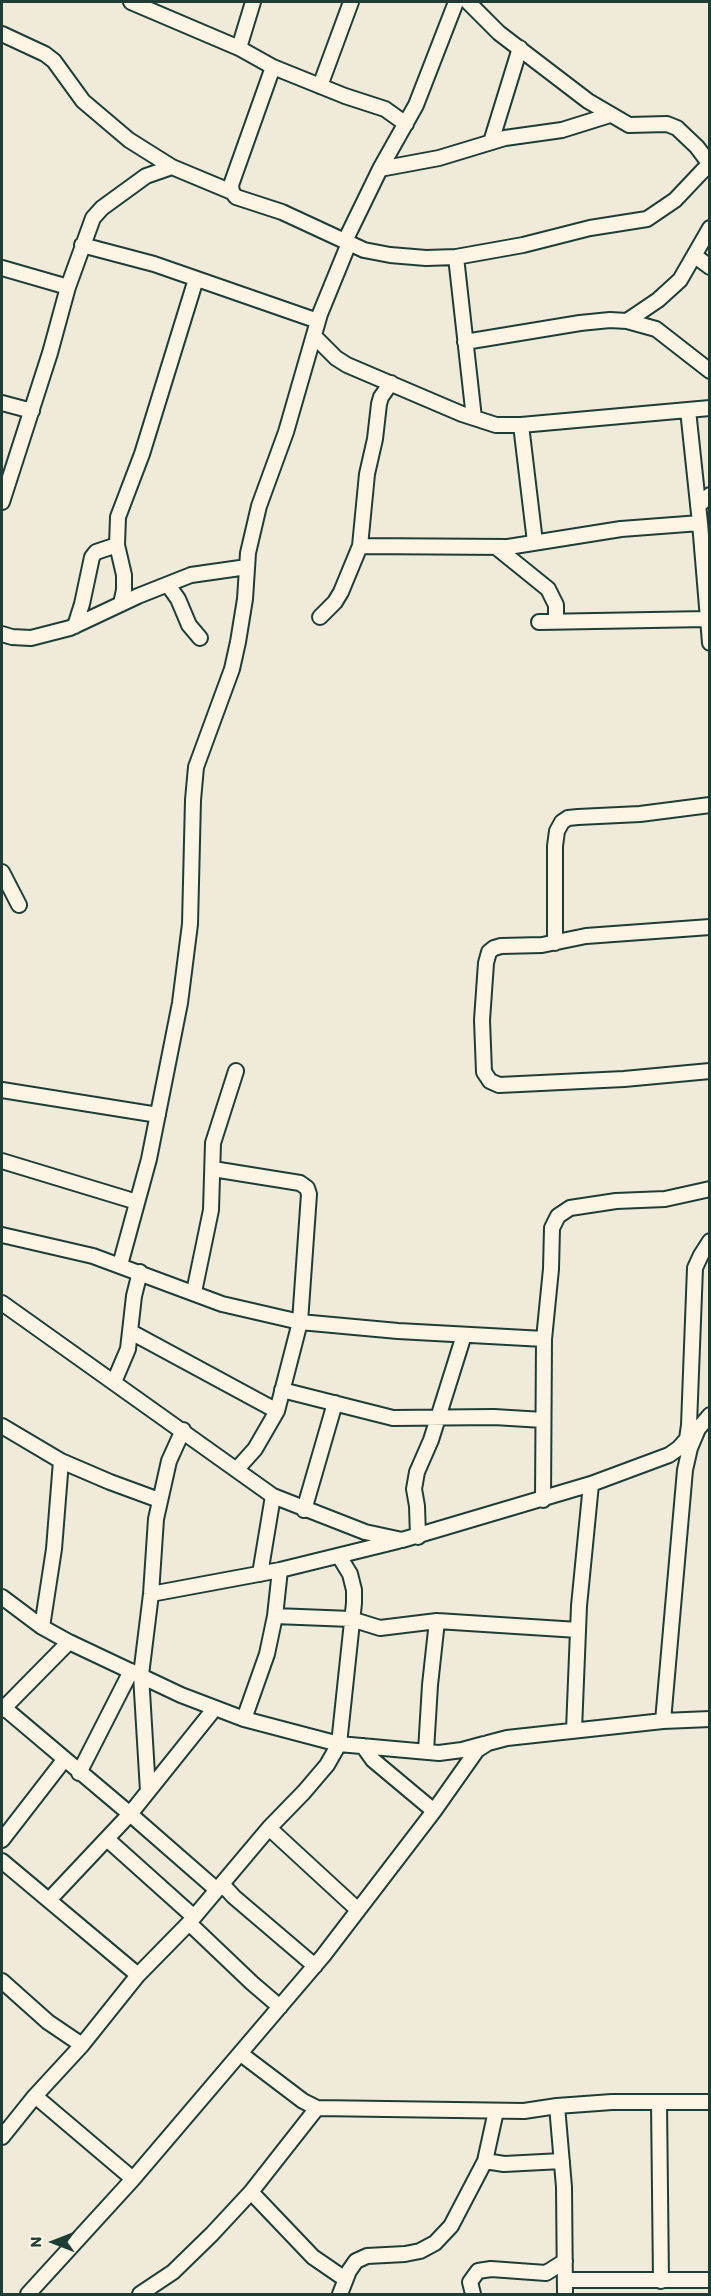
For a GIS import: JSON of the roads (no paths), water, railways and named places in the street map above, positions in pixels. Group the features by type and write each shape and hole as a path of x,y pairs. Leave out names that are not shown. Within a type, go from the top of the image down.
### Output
{"street":[{"path":"131,2 239,48 273,67 385,109 406,124"},
{"path":"239,48 253,2"},
{"path":"320,86 351,2"},
{"path":"120,1265 149,1159 180,1002 190,924 196,767 232,669 242,620 255,518 286,432 326,297 347,242 381,169 416,105 456,2"},
{"path":"2,34 45,54 54,61 74,91 88,106 129,140 172,167 232,192 236,197 282,212 364,250 390,255 426,258 456,257 523,245 590,228 647,219 675,200 709,163 697,147 677,128 656,123 634,126 622,123 567,87 499,33 468,2"},
{"path":"491,142 519,48"},
{"path":"232,192 231,184 273,67"},
{"path":"381,169 440,158 505,138 562,130 610,115"},
{"path":"2,502 32,411 68,286 93,218 102,208 146,176 172,167"},
{"path":"627,321 680,280 710,228"},
{"path":"82,245 153,264 318,321"},
{"path":"695,256 710,267"},
{"path":"456,257 474,418"},
{"path":"2,268 68,286"},
{"path":"121,604 124,575 117,545 118,517 142,454 196,279"},
{"path":"465,342 580,323 627,321 656,328 710,370"},
{"path":"314,336 336,358 347,365 496,425 520,425 710,408"},
{"path":"320,617 335,602 341,592 360,546 367,474 375,439 379,404 381,396 391,383"},
{"path":"2,404 32,411"},
{"path":"688,410 710,643"},
{"path":"520,425 535,542"},
{"path":"698,506 710,495"},
{"path":"360,546 496,547 621,529 700,523"},
{"path":"75,626 92,557 96,552 117,545"},
{"path":"496,547 548,589 556,605 556,621"},
{"path":"2,634 12,638 32,638 75,626 191,575 248,567"},
{"path":"168,585 178,599 189,625 200,638"},
{"path":"539,622 707,619"},
{"path":"555,943 555,846 557,831 562,822 568,818 640,814 710,805"},
{"path":"2,872 19,905"},
{"path":"710,927 586,936 542,945 501,946 489,952 482,1029 484,1072 490,1081 499,1085 710,1071"},
{"path":"194,1292 211,1210 213,1143 236,1071"},
{"path":"2,1090 158,1115"},
{"path":"2,1161 137,1202"},
{"path":"213,1169 300,1183 308,1188 309,1194 300,1322 277,1410 255,1449 237,1469"},
{"path":"543,1500 544,1339 551,1269 552,1228 558,1215 570,1208 616,1201 665,1199 710,1189"},
{"path":"2,1235 93,1256 222,1304 300,1322 544,1339"},
{"path":"151,1594 280,1570 417,1537 543,1500 669,1455 687,1439 695,1268 700,1255 710,1241"},
{"path":"114,1382 128,1349 134,1296 140,1272"},
{"path":"2,1303 273,1496 365,1532 402,1540"},
{"path":"131,1332 277,1410"},
{"path":"417,1537 417,1506 414,1489 417,1472 438,1418 464,1335"},
{"path":"282,1390 393,1418 494,1417 543,1420"},
{"path":"304,1510 335,1403"},
{"path":"663,1721 685,1470 690,1448 698,1429 710,1415"},
{"path":"2,1426 61,1461 159,1500"},
{"path":"148,1791 136,1673 151,1594 154,1533 159,1500 169,1461 183,1430"},
{"path":"42,1628 54,1549 61,1461"},
{"path":"574,1730 578,1630 591,1484"},
{"path":"260,1574 273,1496"},
{"path":"3,2131 82,2045 138,1976 192,1920 269,1828 327,1765 339,1744 344,1713 354,1590 350,1574 339,1556"},
{"path":"244,1719 267,1654 275,1616 280,1570"},
{"path":"2,1597 42,1628 181,1695 244,1719 339,1744 426,1751 462,1750 507,1738 663,1721 710,1719"},
{"path":"275,1616 351,1619 381,1628 437,1621 578,1630"},
{"path":"426,1751 437,1621"},
{"path":"69,1642 2,1708 315,1966"},
{"path":"79,1773 136,1673"},
{"path":"49,1900 130,1814 215,1708"},
{"path":"28,2295 133,2179 315,1966 434,1811 477,1750 488,1743"},
{"path":"363,1746 374,1760 434,1811"},
{"path":"2,1840 64,1760"},
{"path":"269,1828 358,1910"},
{"path":"107,1839 192,1920 252,1983 280,2007"},
{"path":"4,1869 49,1900 138,1976"},
{"path":"2,1981 48,2022 82,2045"},
{"path":"241,2054 303,2101 317,2108 524,2111 612,2102 710,2102"},
{"path":"35,2096 133,2179"},
{"path":"659,2102 661,2281"},
{"path":"557,2106 562,2161 565,2295"},
{"path":"140,2295 173,2271 251,2192 317,2108"},
{"path":"340,2295 345,2279 356,2261 367,2256 420,2251 435,2243 451,2226 485,2161 496,2111"},
{"path":"485,2161 504,2164 562,2161"},
{"path":"251,2192 314,2257 345,2279"},
{"path":"473,2295 471,2278 483,2269 546,2273 565,2261"},
{"path":"566,2280 710,2280"}]}
